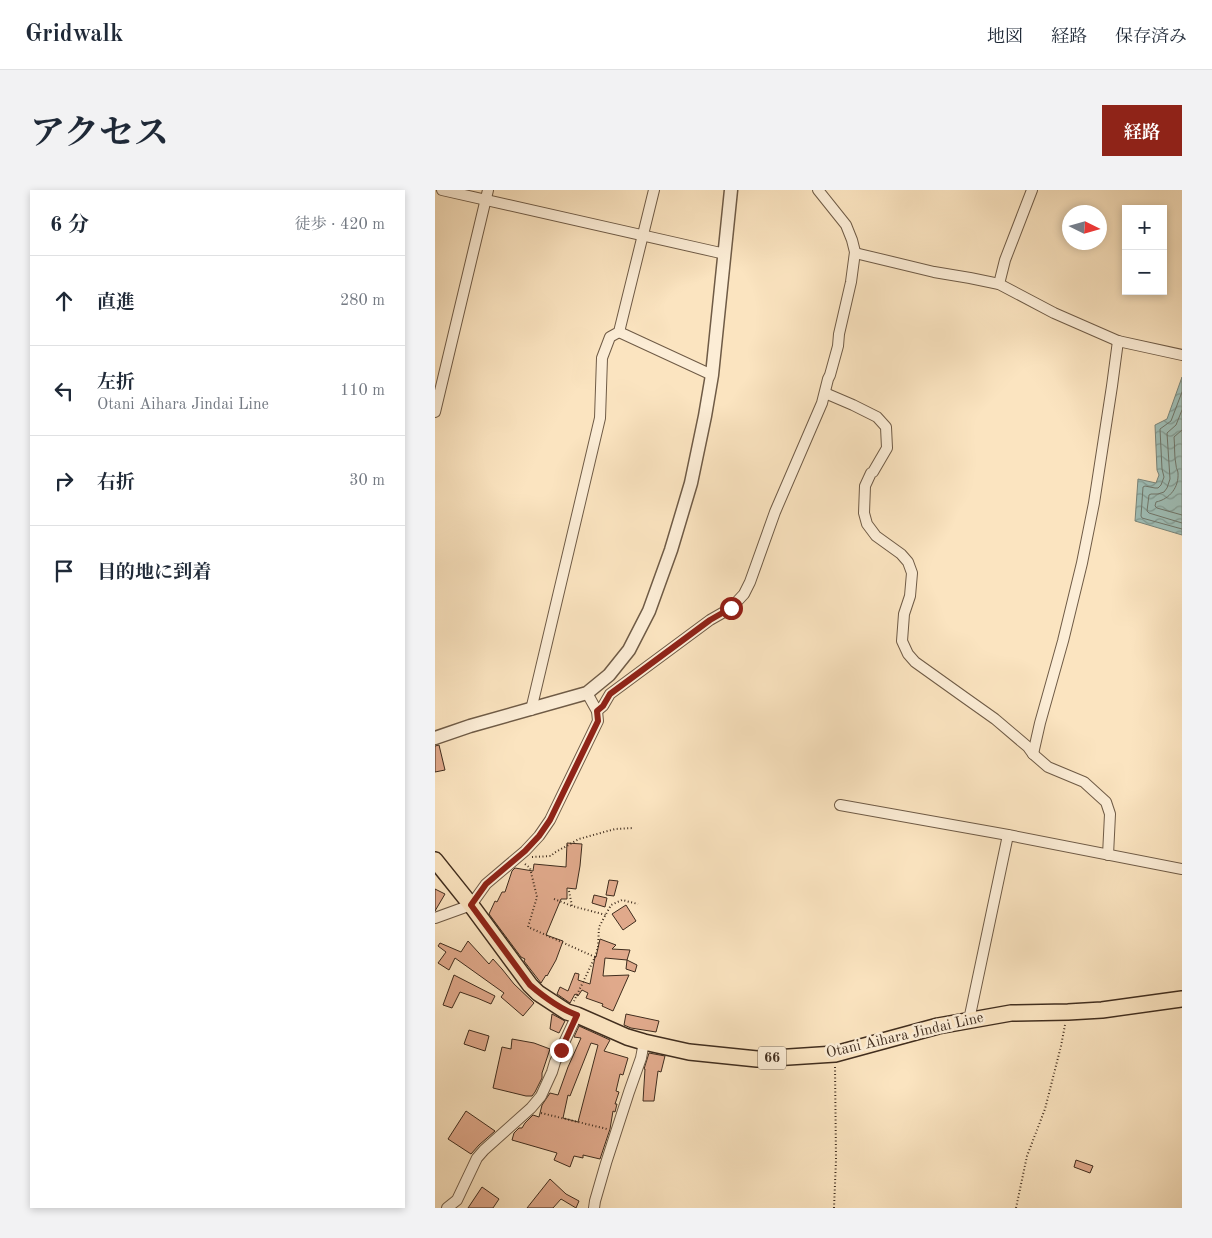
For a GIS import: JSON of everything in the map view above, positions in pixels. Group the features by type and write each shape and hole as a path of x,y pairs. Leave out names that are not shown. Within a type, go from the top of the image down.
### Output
{"main road":[{"name":"Otani Aihara Jindai Line","path":"435,860 538,993 567,1012 627,1037 689,1052 757,1059 835,1054 938,1026 1011,1013 1102,1010 1182,999"}],"street":[{"path":"442,190 487,195 643,236 725,254"},
{"path":"531,710 600,418 602,358 610,337 619,332 654,190"},
{"path":"435,738 470,726 587,693 609,674 629,650 649,611 671,550 691,483 712,375 731,190"},
{"path":"597,711 603,706 610,694 710,620 731,608 744,594 751,582 775,512 825,394 838,346 851,282 855,253 852,240 846,225 818,190"},
{"path":"999,284 1005,260 1032,190"},
{"path":"435,412 487,195"},
{"path":"855,253 934,272 999,284 1054,313 1118,341 1182,356"},
{"path":"619,332 712,375"},
{"path":"1033,754 1082,563 1094,503 1118,341"},
{"path":"825,394 877,417 886,427 887,448 865,486 864,513 867,524 876,536 901,554 908,562 912,573 910,596 904,614 902,641 908,654 915,662 963,698 995,719 1048,767 1084,782 1106,802 1111,814 1108,855"},
{"path":"435,918 471,905 486,884 517,858 539,836 550,820 598,721 597,711 587,693"},
{"path":"840,805 1182,869"},
{"path":"969,1020 1009,836"},
{"path":"447,1208 457,1200 477,1158 529,1110 541,1096 577,1015"},
{"path":"594,1208 616,1131 641,1058 644,1042"}],"path":[{"path":"517,858 551,856 554,852 579,839 615,829 634,828"},
{"path":"530,868 537,897 528,927 595,957"},
{"path":"569,891 572,906"},
{"path":"554,898 572,906 606,915"},
{"path":"577,1015 574,1001 595,957 598,948 599,927 611,905 622,900 638,904"},
{"path":"1017,1208 1027,1156 1045,1109 1068,1012"},
{"path":"834,1208 836,1160 835,1054"},
{"path":"529,1110 616,1131"}],"water":[{"path":"1182,377 1182,535 1135,521 1138,479 1156,483 1159,475 1157,470 1155,425 1167,419"}],"building":[{"path":"439,745 445,770 435,772 435,746"},
{"path":"567,843 582,844 576,889 567,888 567,899 561,899 546,935 563,941 556,960 541,983 524,961 525,959 521,957 489,914 495,901 497,902 502,892 505,892 512,871 515,868 533,871 534,864 566,867"},
{"path":"609,880 618,881 614,896 606,895"},
{"path":"435,889 445,894 435,911"},
{"path":"594,895 607,898 605,907 592,903"},
{"path":"626,905 636,921 623,930 612,914"},
{"path":"600,939 616,945 612,949 630,950 627,960 605,958 603,976 629,975 613,1011 602,1006 603,1004 586,998 588,993 582,990 578,996 575,994 570,1003 557,994 560,987 568,991 575,973 579,974 578,980 590,984"},
{"path":"468,941 489,964 493,959 514,984 534,1003 523,1016 501,997 504,993 455,958 449,970 438,963 446,952 438,946 440,943 461,952"},
{"path":"627,960 637,965 635,972 626,969"},
{"path":"454,975 495,996 491,1004 460,992 452,1008 443,1005"},
{"path":"552,1014 565,1021 559,1033 550,1029"},
{"path":"626,1014 659,1021 656,1032 624,1025"},
{"path":"579,1026 610,1040 604,1051 628,1058 623,1075 620,1074 616,1091 619,1092 615,1104 617,1104 615,1112 613,1111 610,1129 600,1159 583,1155 583,1158 574,1156 570,1167 554,1160 557,1153 512,1140 514,1133 519,1128 522,1128 533,1115 539,1117 542,1105 550,1093 558,1095 581,1038 574,1037","holes":["591,1043 598,1045 578,1122 563,1118 568,1095 570,1096"]},
{"path":"469,1030 489,1036 485,1051 464,1044"},
{"path":"512,1039 534,1043 550,1049 542,1078 532,1096 493,1088 502,1047 511,1049"},
{"path":"649,1053 665,1056 661,1072 658,1071 654,1101 643,1101 644,1069"},
{"path":"466,1111 495,1131 471,1154 448,1139"},
{"path":"1076,1160 1093,1166 1090,1173 1074,1167"},
{"path":"550,1179 566,1194 579,1201 576,1208 561,1199 553,1208 527,1208"},
{"path":"482,1187 499,1199 493,1208 468,1208"}],"route":[{"path":"561,1050 577,1015 567,1012 538,993 530,985 471,905 486,884 525,851 550,820 598,721 597,711 603,706 610,694 710,620 731,608"}]}
